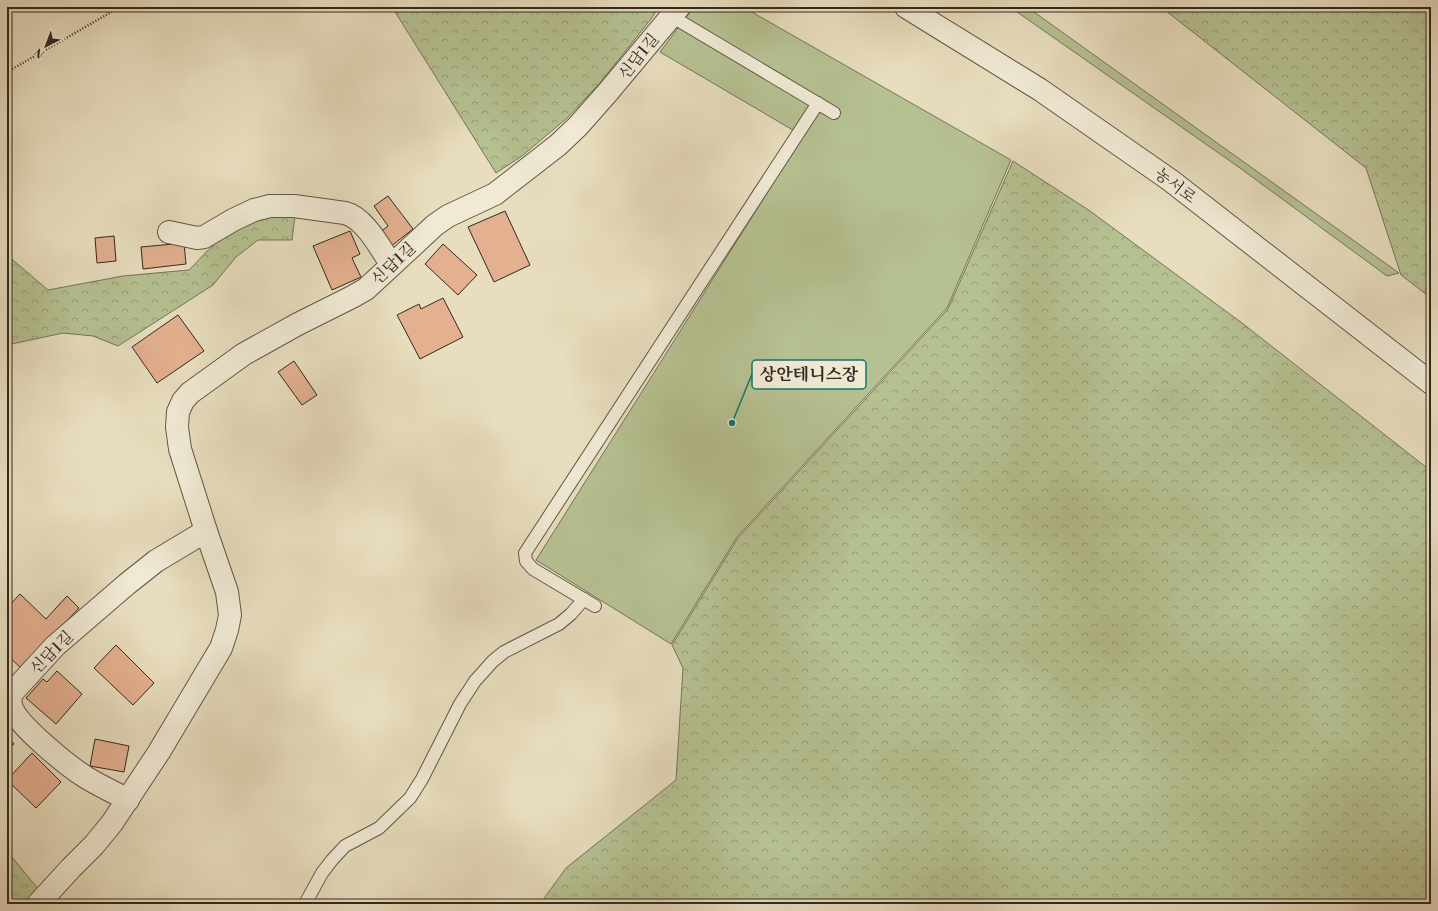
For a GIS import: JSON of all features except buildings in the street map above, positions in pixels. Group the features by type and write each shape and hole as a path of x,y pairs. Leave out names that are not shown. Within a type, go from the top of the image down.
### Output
{"street":[{"name":"농서로","path":"906,7 1039,88 1170,180 1431,383"},
{"name":"신답1길","path":"38,904 94,845 128,800 159,752 221,648 227,630 230,615 227,592 180,449 177,426 178,412 183,401 195,390 244,354 366,289 391,264 435,225 448,216 494,194 558,145 578,126 675,12"},
{"path":"169,232 197,238 204,237 240,216 254,210 270,206 294,206 345,213 352,215 362,224 391,264"},
{"name":"신답1길","path":"128,800 86,777 61,759 36,737 18,718 12,708 10,701 11,694 55,646 127,584 156,561 206,531"}],"lane":[{"path":"675,12 834,113"},
{"path":"595,606 533,569 526,561 525,553 818,103"},
{"path":"305,904 322,873 345,846 379,828 410,798 422,779 460,704 475,681 493,661 510,649 559,624 584,600"}],"path":[{"path":"7,72 120,7"}],"green space":[{"path":"392,7 659,7 599,84 567,118 522,156 496,173"},
{"path":"694,7 743,7 1011,160 947,308 737,537 671,644 536,560 803,136 660,52"},
{"path":"1010,7 1027,7 1399,273 1387,276 1240,168"},
{"path":"1161,7 1431,7 1431,298 1401,275 1366,168"},
{"path":"1013,161 1090,211 1242,323 1431,471 1431,904 540,904 566,868 676,780 683,668 672,645 738,538 948,309"},
{"path":"295,216 292,240 258,240 236,257 213,285 118,346 93,336 63,333 7,345 7,255 48,290 123,276 189,270 218,240 258,217"},
{"path":"7,851 39,890 28,904 7,904"}],"place":[{"name":"상안테니스장","path":"732,423"}]}
